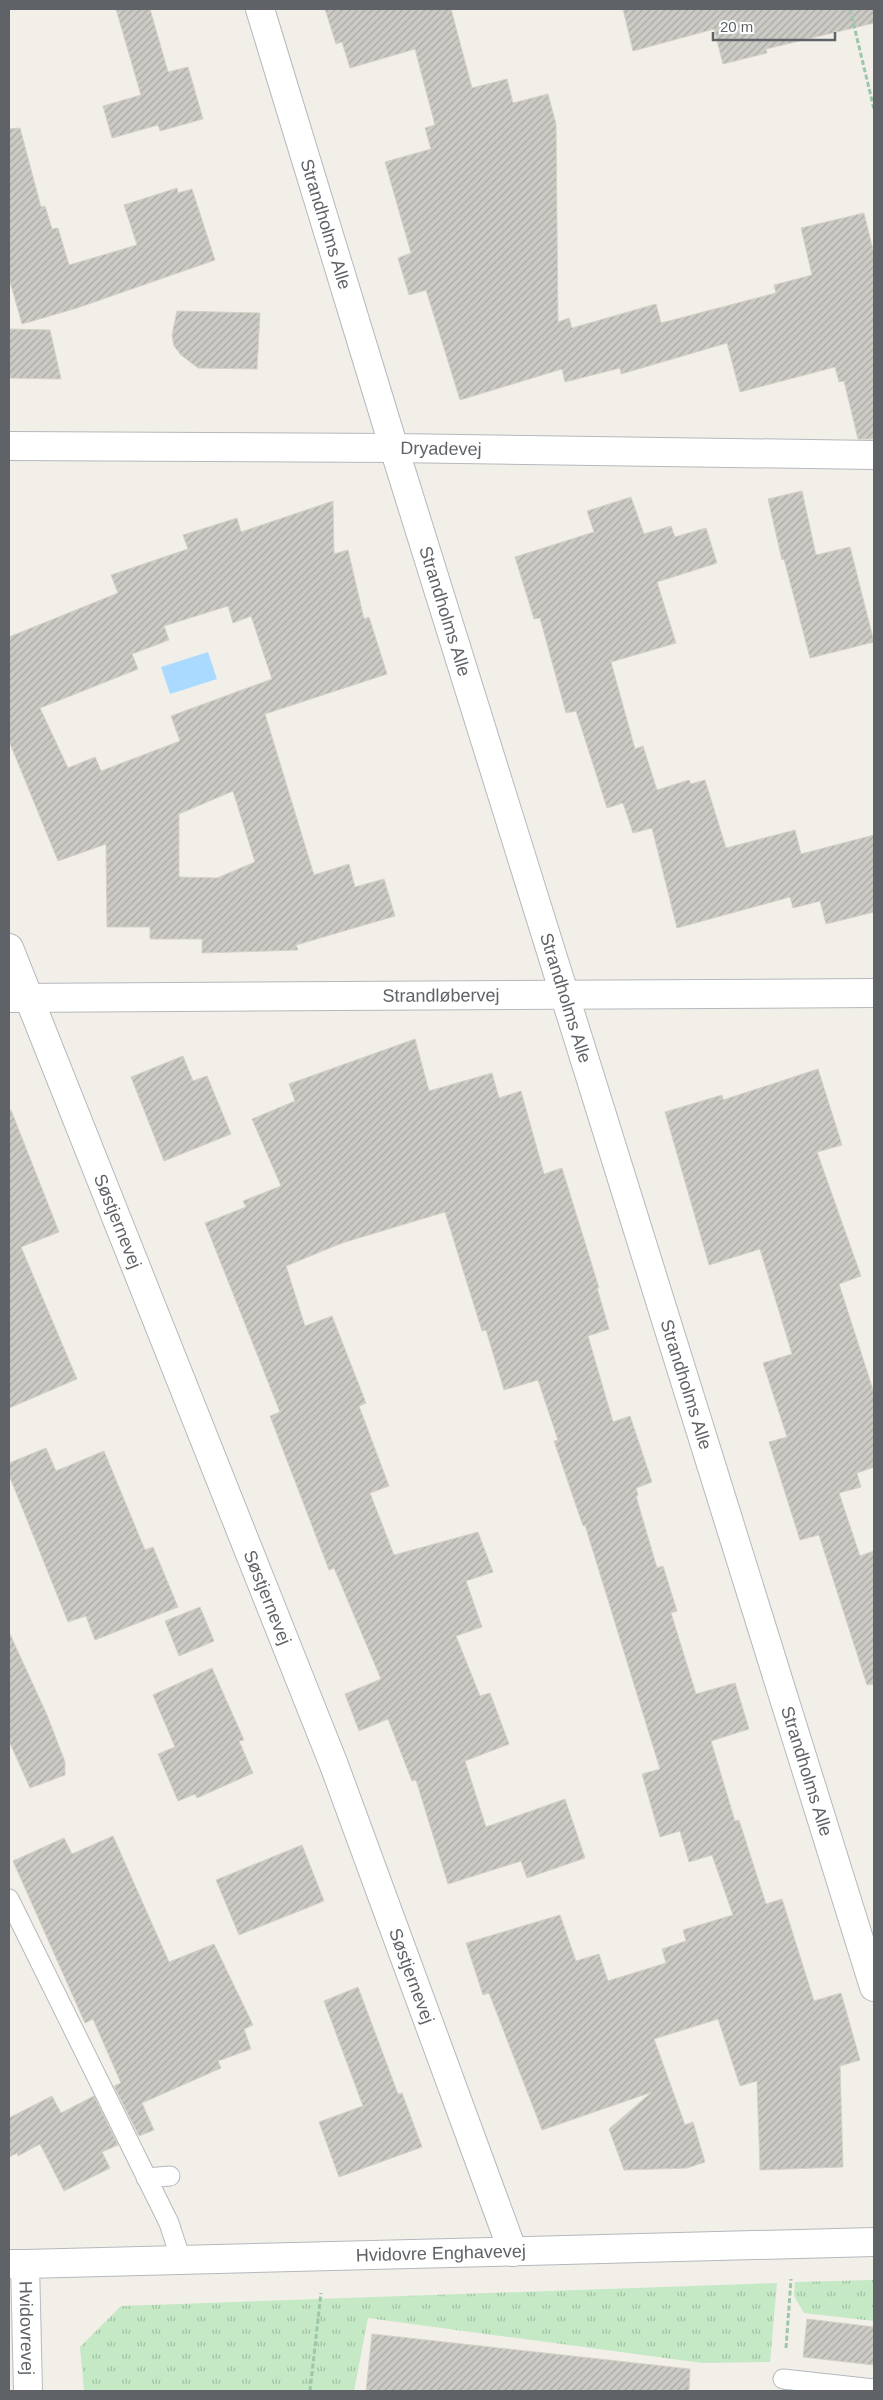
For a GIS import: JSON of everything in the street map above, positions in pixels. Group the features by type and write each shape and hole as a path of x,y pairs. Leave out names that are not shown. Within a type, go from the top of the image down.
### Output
{"street":[{"name":"Strandholms Alle","path":"260,9 394,448 874,1987"},
{"name":"Dryadevej","path":"9,446 394,448 874,455"},
{"name":"Søstjernevej","path":"9,948 18,998 334,1765 513,2252"},
{"name":"Strandløbervej","path":"18,998 565,993 874,993"},
{"name":"Hvidovre Enghavevej","path":"17,2264 874,2242"},
{"name":"Hvidovrevej","path":"17,2264 28,2391"}],"lane":[{"path":"9,1899 169,2224 181,2260"},
{"path":"146,2178 170,2176"},
{"path":"783,2379 874,2389"}],"path":[{"path":"850,9 874,109"},
{"path":"783,2379 794,2244"},
{"path":"310,2391 326,2256"}],"green space":[{"path":"874,2280 874,2321 804,2313 794,2296 795,2282"},
{"path":"777,2283 770,2362 702,2363 368,2318 354,2391 84,2391 80,2347 121,2306"}],"water":[{"path":"208,652 217,679 170,694 161,667"}],"building":[{"path":"116,9 150,9 168,72 188,67 203,119 160,131 158,125 112,138 103,106 141,95"},
{"path":"325,9 451,9 472,88 507,79 513,103 548,94 556,124 558,322 569,318 572,328 656,304 661,323 776,293 774,285 812,275 801,228 864,213 874,254 874,439 858,439 844,381 839,382 835,367 740,392 727,343 621,374 620,368 565,382 562,369 460,400 426,290 409,295 398,258 411,253 385,162 431,149 425,128 435,125 415,49 350,68 342,42 336,44"},
{"path":"623,9 874,9 874,23 766,49 767,53 723,64 714,29 633,51"},
{"path":"20,128 41,207 45,206 52,229 58,228 69,265 137,245 124,205 177,188 178,193 192,189 215,260 77,308 22,324 9,278 9,129"},
{"path":"177,311 260,313 257,369 198,368 181,355 174,346 172,335"},
{"path":"9,329 50,330 61,379 9,378"},
{"path":"802,491 816,555 850,547 874,642 810,658 784,559 782,560 768,499"},
{"path":"631,497 644,534 671,526 675,537 706,528 717,563 657,582 676,643 611,662 635,749 643,746 657,790 689,780 691,784 705,780 726,848 795,830 801,854 874,835 874,912 826,924 820,901 793,908 790,897 677,928 652,828 633,833 623,803 607,808 576,711 566,713 540,618 534,619 515,557 594,532 587,511"},
{"path":"333,501 334,554 348,550 364,619 369,617 387,674 265,714 314,875 349,864 355,887 384,879 395,916 296,945 298,950 202,953 202,939 150,939 150,927 107,927 106,844 58,861 9,741 9,637 118,593 111,575 188,549 183,535 237,518 241,532","holes":["228,606 233,623 251,616 272,679 171,716 180,741 101,771 95,757 68,768 40,708 138,669 132,654 169,640 164,626","233,791 255,862 217,878 179,877 179,814"]},
{"path":"415,1039 429,1091 492,1073 499,1098 521,1091 544,1174 562,1168 599,1288 597,1288 609,1329 588,1336 613,1422 630,1416 652,1482 636,1488 638,1495 636,1496 657,1568 663,1566 677,1611 671,1613 696,1694 735,1683 749,1729 711,1741 735,1821 739,1820 766,1904 782,1899 814,2001 841,1993 860,2060 840,2066 843,2167 760,2170 757,2081 740,2086 718,2019 654,2039 685,2125 693,2122 705,2162 687,2168 624,2170 609,2129 652,2092 542,2130 489,1993 483,1995 466,1943 560,1915 576,1961 599,1954 608,1981 666,1963 662,1949 686,1941 683,1930 733,1915 712,1855 689,1862 680,1831 660,1837 642,1774 660,1769 585,1525 583,1526 554,1441 558,1440 538,1380 504,1390 486,1330 482,1331 445,1212 342,1243 286,1266 305,1326 332,1316 366,1403 359,1406 389,1486 370,1493 394,1555 478,1532 493,1572 466,1581 482,1627 456,1636 480,1696 490,1693 509,1744 465,1761 486,1827 565,1799 585,1858 527,1878 521,1861 448,1884 416,1780 412,1781 388,1719 359,1731 345,1694 381,1679 334,1568 329,1570 270,1416 280,1412 205,1223 246,1207 243,1201 281,1186 252,1119 295,1101 289,1084"},
{"path":"183,1056 193,1081 207,1076 231,1134 164,1161 131,1077"},
{"path":"818,1069 842,1145 817,1152 861,1276 839,1284 874,1393 874,1467 857,1473 861,1487 839,1493 860,1556 874,1551 874,1684 867,1685 819,1535 800,1540 769,1442 787,1437 763,1363 792,1354 760,1249 709,1265 665,1112 722,1095 723,1100"},
{"path":"9,1110 11,1110 59,1232 21,1247 77,1379 9,1408"},
{"path":"46,1448 56,1471 104,1451 145,1550 153,1547 178,1607 95,1640 86,1616 68,1622 9,1475 9,1463"},
{"path":"200,1607 214,1641 179,1656 165,1621"},
{"path":"9,1632 47,1715 65,1762 65,1775 30,1788 9,1741"},
{"path":"212,1668 244,1740 239,1741 253,1773 197,1798 195,1794 178,1801 158,1754 175,1747 153,1695"},
{"path":"113,1836 169,1962 214,1944 253,2025 244,2029 251,2049 218,2061 221,2068 142,2103 154,2130 139,2136 114,2086 121,2083 93,2019 85,2023 13,1861 64,1838 72,1854"},
{"path":"302,1845 324,1901 239,1935 216,1880"},
{"path":"358,1987 398,2094 402,2093 422,2147 339,2177 319,2122 363,2106 324,2001"},
{"path":"52,2096 61,2113 94,2096 118,2145 102,2152 110,2168 64,2191 40,2144 18,2156 17,2153 9,2157 9,2118"},
{"path":"807,2319 874,2327 874,2365 803,2357"},
{"path":"372,2334 690,2369 689,2391 366,2391"}]}
